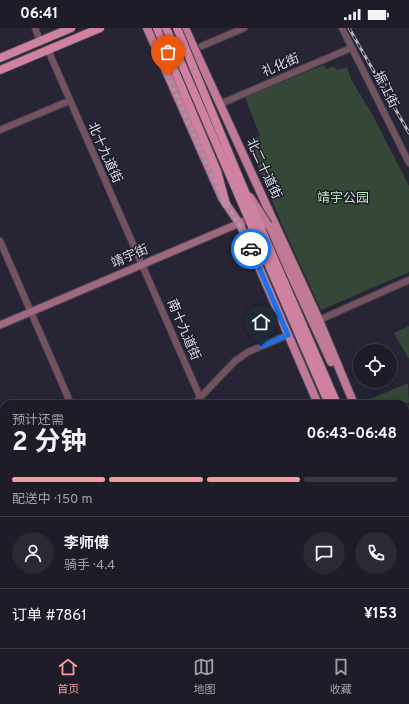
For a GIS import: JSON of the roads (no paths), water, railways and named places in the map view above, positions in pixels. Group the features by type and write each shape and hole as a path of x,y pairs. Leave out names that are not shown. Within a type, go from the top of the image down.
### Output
{"highway":[{"path":"0,58 71,28"},
{"path":"0,70 100,28"},
{"path":"157,28 217,171 226,204"},
{"path":"166,28 327,400"},
{"path":"177,28 240,180 335,400"}],"main road":[{"path":"147,28 222,198 239,223 316,400"},
{"name":"北二十道街","path":"185,28 320,320 352,400"},
{"path":"240,180 268,225 349,400"},
{"name":"靖宇街","path":"0,325 269,210"}],"street":[{"path":"35,28 40,41"},
{"path":"202,46 244,28"},
{"name":"振江街","path":"342,28 409,163"},
{"name":"礼化街","path":"220,104 351,48"},
{"name":"北十九道街","path":"48,50 142,265"},
{"path":"0,130 69,101"},
{"path":"0,241 69,400"},
{"name":"南十九道街","path":"142,265 201,400"},
{"path":"320,320 409,280"},
{"path":"197,400 234,361 248,352 288,335"}],"railway":[{"path":"349,28 409,133"}],"park label":[{"name":"靖宇公园","path":"343,199"}]}
